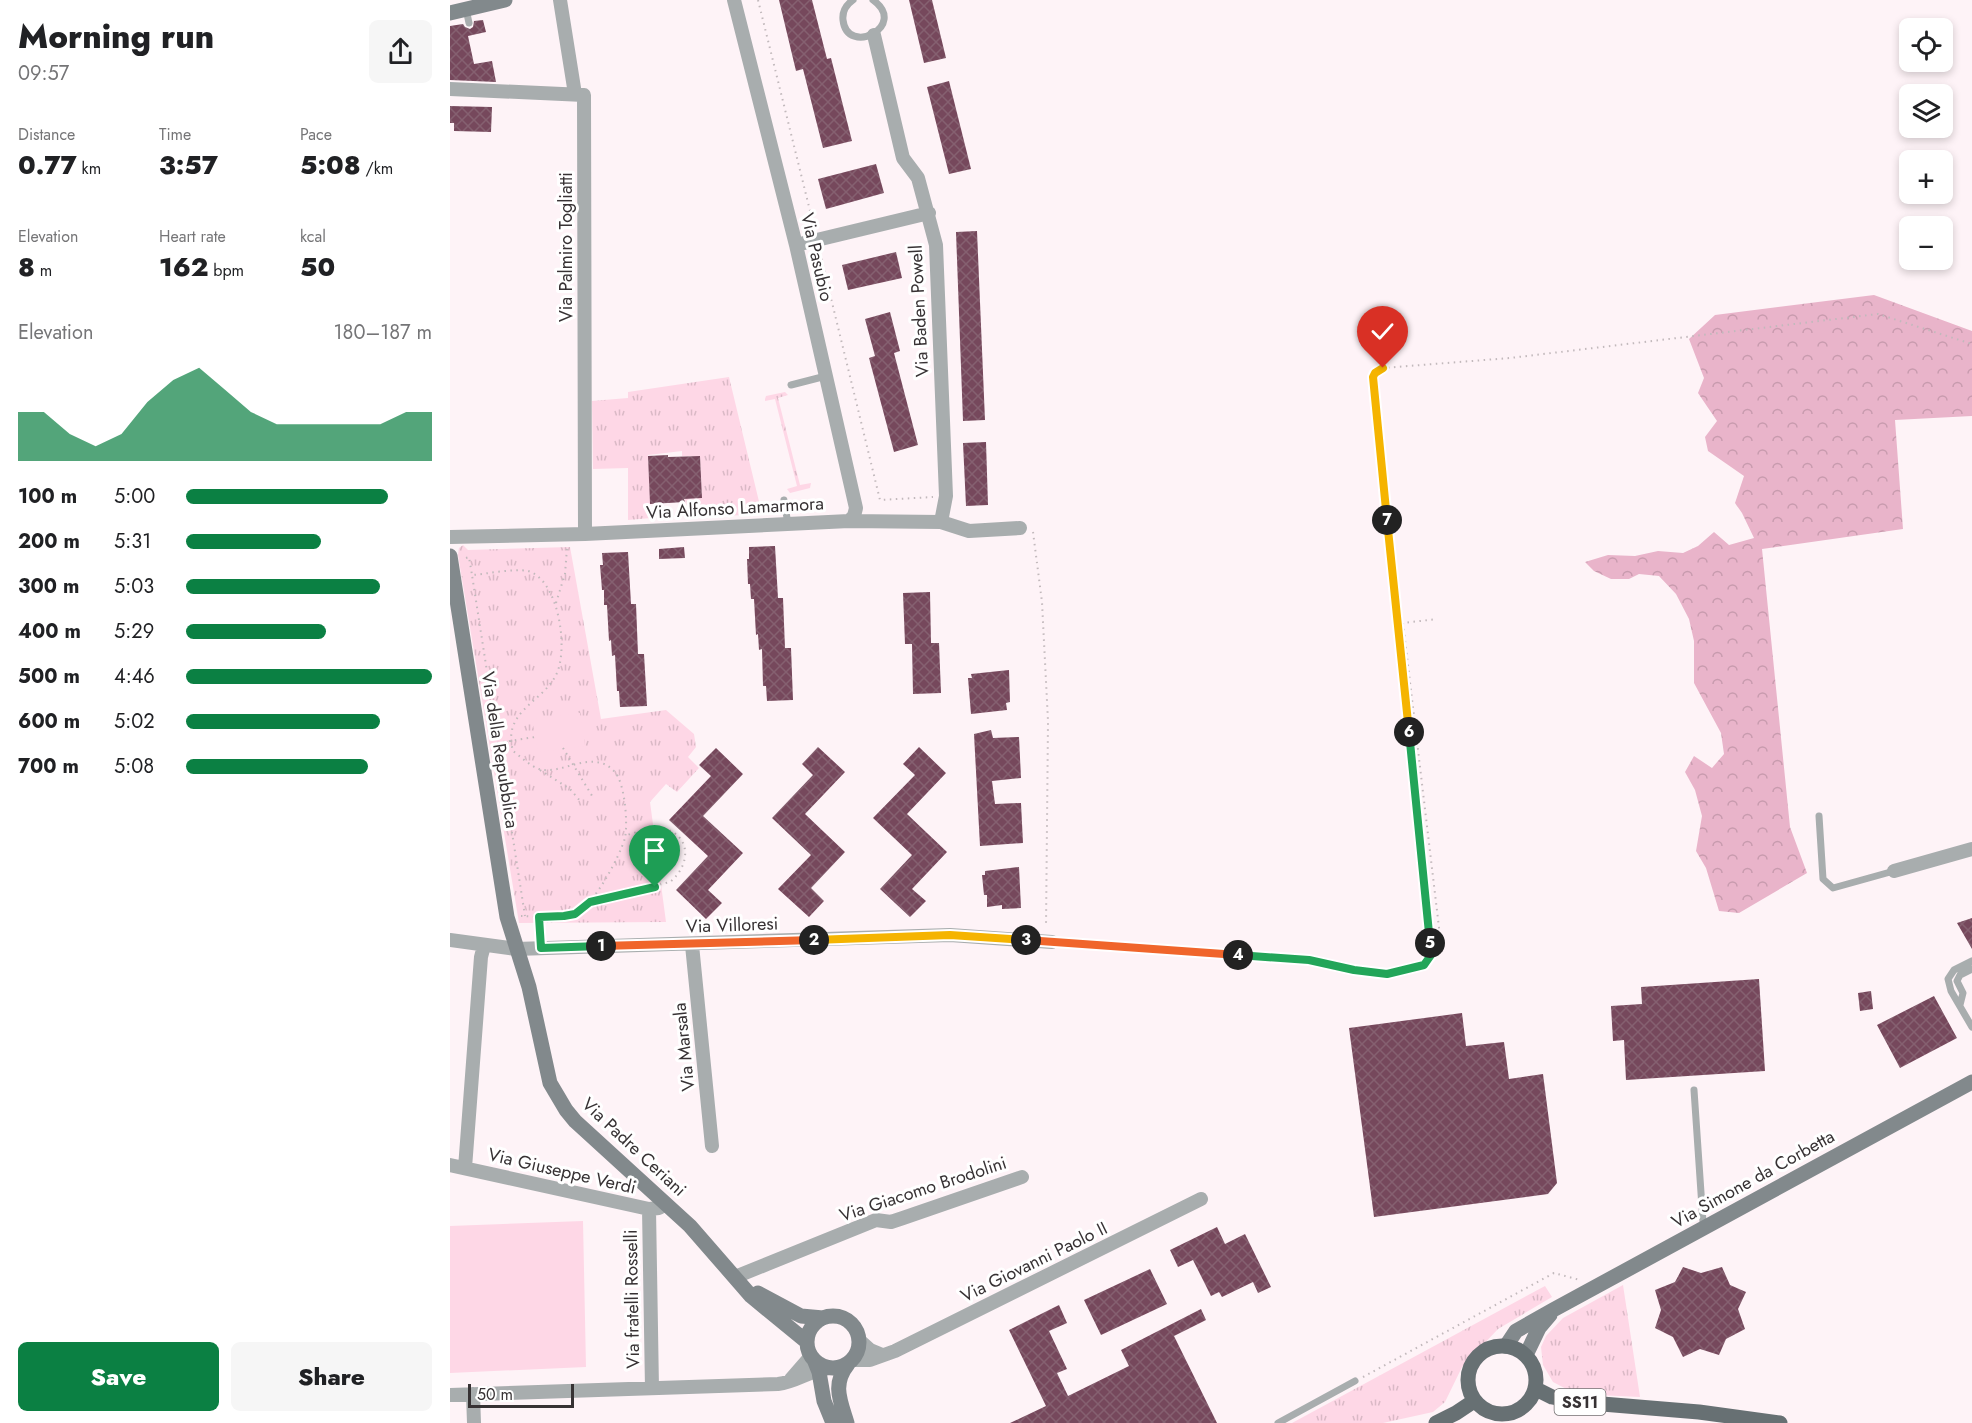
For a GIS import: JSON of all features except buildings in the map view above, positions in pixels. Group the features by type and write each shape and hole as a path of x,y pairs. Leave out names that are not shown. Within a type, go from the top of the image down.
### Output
{"main road":[{"path":"1436,1423 1474,1401 1469,1390 1470,1368 1484,1351 1506,1346 1527,1355"},
{"name":"SS11","path":"1474,1401 1482,1409 1492,1414 1514,1413 1524,1407 1532,1399 1536,1389 1536,1371 1527,1355"},
{"name":"SS11","path":"1536,1389 1552,1397 1578,1402 1699,1412 1780,1423"}],"street":[{"path":"450,13 467,16 505,0"},
{"path":"450,89 575,94 560,0"},
{"name":"Via Pasubio","path":"735,0 796,245 856,508 854,516 849,521"},
{"name":"Via Baden Powell","path":"874,35 903,158 918,178 936,245 945,496 941,522"},
{"name":"Via Palmiro Togliatti","path":"575,94 584,95 585,534"},
{"path":"796,245 928,213"},
{"name":"Via Alfonso Lamarmora","path":"450,537 585,534 849,521 941,522 969,531 1020,528"},
{"name":"Via della Repubblica","path":"450,556 507,917 516,950"},
{"path":"1894,871 1972,849"},
{"name":"Via Villoresi","path":"450,940 516,950 950,935 1049,942"},
{"name":"Via Marsala","path":"692,945 712,1146"},
{"path":"465,1168 481,957 484,946"},
{"name":"Via Padre Ceriani","path":"516,950 529,987 545,1065 556,1096 575,1121 690,1226 751,1296 816,1359"},
{"name":"Via Simone da Corbetta","path":"1506,1346 1516,1331 1553,1310 1972,1083"},
{"name":"Via Giuseppe Verdi","path":"450,1165 649,1209 659,1208 666,1203"},
{"name":"Via Giacomo Brodolini","path":"738,1281 876,1220 891,1222 1022,1177"},
{"name":"Via Giovanni Paolo II","path":"851,1362 870,1360 895,1351 1201,1199"},
{"name":"Via fratelli Rosselli","path":"649,1209 652,1388"},
{"name":"Via Padre Ceriani","path":"738,1281 801,1316 823,1318"},
{"name":"Via Simone da Corbetta","path":"1527,1355 1539,1328 1553,1310"},
{"path":"833,1423 823,1397 811,1328 823,1318 834,1316 846,1319 856,1328 860,1341 857,1354 840,1374 838,1382 847,1423"},
{"path":"860,1341 870,1350 882,1356"},
{"path":"790,1382 798,1372 816,1359"},
{"path":"816,1359 838,1368 851,1362"},
{"path":"450,1395 790,1382 809,1386 823,1397"},
{"path":"473,1394 474,1423"}],"lane":[{"path":"853,0 844,10 844,25 848,31 865,38 874,35 883,20 880,7 873,0"},
{"path":"791,385 826,376"},
{"path":"784,500 788,524"},
{"path":"1819,816 1823,879 1833,888 1894,871"},
{"path":"1972,961 1954,970 1948,979 1951,991 1972,1027"},
{"path":"1960,1005 1963,993 1958,981 1960,975 1972,969"},
{"path":"1694,1090 1703,1222 1706,1227"},
{"path":"1278,1423 1355,1381"}],"path":[{"path":"758,0 880,500 945,496"},
{"path":"1431,955 1374,397 1373,377 1375,373 1383,368 1510,358 1878,314 1972,344"},
{"path":"1020,528 1034,532 1042,614 1048,722 1049,942 1309,960 1354,970 1387,974 1424,965 1431,955 1442,952 1403,623 1437,619"},
{"path":"556,603 565,574 567,534"},
{"path":"538,769 547,770 589,762 601,763 614,771 621,784 626,812 625,837 612,866 590,902 575,914 525,916 472,575 528,572 535,575 546,587 556,603 562,647 561,663 555,677 515,721 510,732 510,741 513,751 538,769 570,789 581,802"},
{"path":"480,745 535,738"},
{"path":"562,748 594,799"},
{"path":"609,768 614,764"},
{"path":"590,902 670,882 679,875 684,865 685,852 683,844 670,831 656,828 625,837"},
{"path":"539,917 541,948"},
{"path":"1355,1381 1554,1273 1600,1285"}],"green space":[{"path":"1874,295 1972,331 1972,416 1895,420 1903,529 1762,549 1790,827 1807,873 1739,913 1719,911 1706,868 1696,851 1702,816 1695,790 1685,772 1694,756 1712,768 1724,754 1721,733 1694,683 1694,641 1689,619 1676,594 1659,576 1639,574 1629,579 1611,579 1594,571 1585,562 1608,555 1635,556 1658,551 1683,553 1698,546 1714,532 1729,545 1754,538 1735,503 1744,476 1708,451 1705,437 1717,421 1698,393 1704,378 1689,339 1715,315"},
{"path":"729,377 762,514 686,518 685,499 702,498 700,456 682,456 682,451 648,455 651,518 628,520 628,468 593,469 592,401 628,398 628,392"},
{"path":"785,392 788,395 778,398 800,485 811,483 810,488 790,493 787,489 797,486 775,399 765,401 766,396"},
{"path":"463,545 468,550 570,547 601,719 666,710 694,734 696,747 688,757 699,768 677,792 666,784 650,802 666,922 519,923 458,555 459,548"},
{"path":"580,713 585,746 538,752 532,719"},
{"path":"583,1221 586,1367 450,1373 450,1226"},
{"path":"1623,1285 1640,1397 1576,1394 1553,1382 1543,1365 1541,1347 1546,1336 1563,1318"},
{"path":"1545,1286 1552,1297 1498,1329 1462,1367 1445,1402 1433,1412 1383,1423 1292,1423"}],"route":[{"path":"655,887 590,902 575,914 539,917 541,948 950,935 1309,960 1354,970 1387,974 1424,965 1431,955 1374,397 1373,377 1378,370 1383,368"}]}
